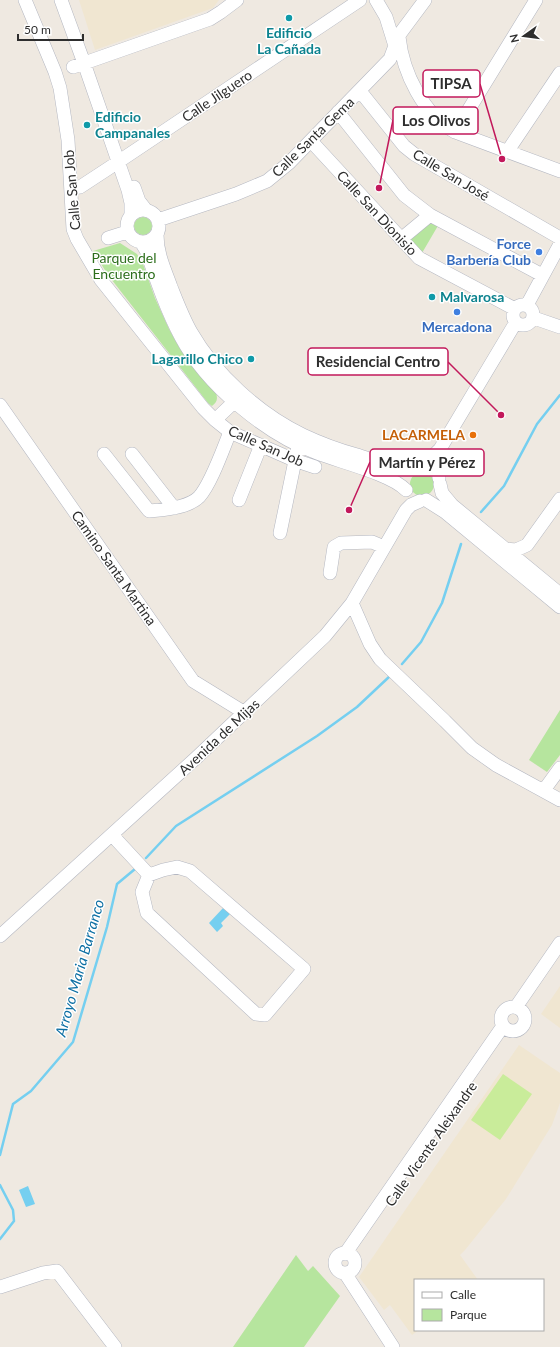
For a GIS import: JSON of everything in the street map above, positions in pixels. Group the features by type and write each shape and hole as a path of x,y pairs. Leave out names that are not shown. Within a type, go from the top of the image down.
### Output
{"street":[{"name":"Calle San Job","path":"25,0 55,72 60,88 68,140 72,188 73,229 77,239 101,280 203,408 215,420 230,432 294,460 315,467"},
{"path":"61,0 83,63 121,160 139,201 146,210 154,214 158,220 159,228 157,235 157,246 176,301 191,332 212,362 242,393 272,417 303,435 342,451 404,470 428,467 436,473 442,493 452,505 560,594"},
{"path":"69,0 83,63"},
{"path":"83,63 210,19 237,0"},
{"name":"Calle Jilguero","path":"72,188 80,187 360,0"},
{"path":"376,0 386,17 397,49 414,85 429,110 444,126 455,132 560,172"},
{"name":"Calle Santa Gema","path":"158,220 236,194 267,181 289,163 360,91 397,49 411,18 425,0"},
{"path":"455,132 536,0"},
{"path":"386,17 397,21 403,21 411,18"},
{"path":"507,152 560,73"},
{"name":"Calle San José","path":"360,91 404,146 414,154 560,238"},
{"path":"338,112 404,195 430,215 542,275"},
{"name":"Calle San Dionisio","path":"311,141 419,258 521,307"},
{"path":"121,160 131,203 131,215"},
{"path":"146,210 136,211 131,215 127,222 128,232 132,239 141,242 150,241 157,235"},
{"path":"401,239 430,215"},
{"path":"108,238 128,232"},
{"path":"141,242 146,250 166,306 182,338 203,369 234,402 265,426 298,446 395,481 412,497 446,512 560,607"},
{"path":"534,318 527,325 521,325 516,322 513,314 521,307 560,244"},
{"path":"521,307 532,310 534,318"},
{"path":"534,318 560,327"},
{"path":"407,491 406,478 408,473 432,457 440,449 516,322"},
{"path":"215,420 234,402"},
{"name":"Camino Santa Martina","path":"0,406 193,682 245,713"},
{"path":"104,454 149,511 174,508 188,504 198,498 206,487 230,432"},
{"path":"239,500 261,445"},
{"path":"280,533 298,446"},
{"path":"423,501 432,498 436,494 439,481 437,460 440,449"},
{"path":"132,454 174,508"},
{"name":"Avenida de Mijas","path":"406,510 407,491"},
{"path":"505,549 516,550 527,546 560,499"},
{"name":"Avenida de Mijas","path":"0,936 245,713 325,636 352,603 406,510 411,505 423,501"},
{"path":"330,573 334,547 341,543 372,542 384,547"},
{"path":"352,603 370,644 380,659 446,721 472,748 496,765 560,800"},
{"path":"544,790 560,768"},
{"path":"112,835 149,875"},
{"path":"177,867 190,871 304,969 264,1015 256,1014 147,913 142,892 149,875 177,867"},
{"path":"519,1009 560,943"},
{"name":"Calle Vicente Aleixandre","path":"519,1009 560,957"},
{"name":"Calle Vicente Aleixandre","path":"509,1008 519,1009 525,1016 524,1024 519,1030 515,1031 506,1028 501,1019 503,1012 509,1008"},
{"name":"Calle Vicente Aleixandre","path":"393,1347 345,1273 353,1268 354,1261 349,1256 506,1028"},
{"path":"0,1287 43,1273 57,1271 115,1347"}],"shaded area":[{"path":"79,0 219,0 213,8 95,50"},
{"path":"560,986 560,1028 541,1014"},
{"path":"519,1045 560,1073 560,1103 552,1125 506,1199 460,1255 477,1279 414,1279 414,1331 418,1331 412,1335 390,1305 384,1310 359,1277"}],"green space":[{"path":"139,217 147,217 152,222 150,233 147,235 139,235 134,230 134,222"},
{"path":"429,218 439,224 422,253 409,239"},
{"name":"Parque del Encuentro","path":"120,243 137,254 143,264 155,298 169,329 179,347 198,373 216,393 217,400 212,406 208,403 108,275 93,251"},
{"path":"422,472 431,475 434,484 431,493 422,496 413,493 410,484 413,475"},
{"path":"560,710 560,755 547,772 529,760"},
{"path":"503,1074 532,1094 500,1140 471,1120"},
{"path":"296,1255 308,1271 313,1266 340,1296 304,1347 233,1347"}],"water":[{"path":"224,907 230,914 221,923 223,926 217,932 209,923"},
{"path":"28,1186 35,1204 26,1207 19,1190"}],"waterway":[{"name":"Arroyo Maria Barranco","path":"481,512 504,486 537,424 560,395"},
{"name":"Arroyo Maria Barranco","path":"402,664 421,642 442,603 461,544"},
{"name":"Arroyo Maria Barranco","path":"146,858 176,826 317,736 357,707 390,676"},
{"name":"Arroyo Maria Barranco","path":"0,1155 13,1104 31,1091 73,1042 107,927 117,884 135,869"},
{"name":"Arroyo Maria Barranco","path":"0,1185 13,1210 14,1221 0,1239"}],"place":[{"name":"Edificio La Cañada","path":"289,18"},
{"name":"Edificio Campanales","path":"87,125"},
{"name":"TIPSA","path":"502,159"},
{"name":"Los Olivos","path":"379,188"},
{"name":"Force Barbería Club","path":"539,252"},
{"name":"Malvarosa","path":"432,297"},
{"name":"Mercadona","path":"457,312"},
{"name":"Lagarillo Chico","path":"251,359"},
{"name":"Residencial Centro","path":"501,415"},
{"name":"LACARMELA","path":"473,435"},
{"name":"Martín y Pérez","path":"349,510"}]}
